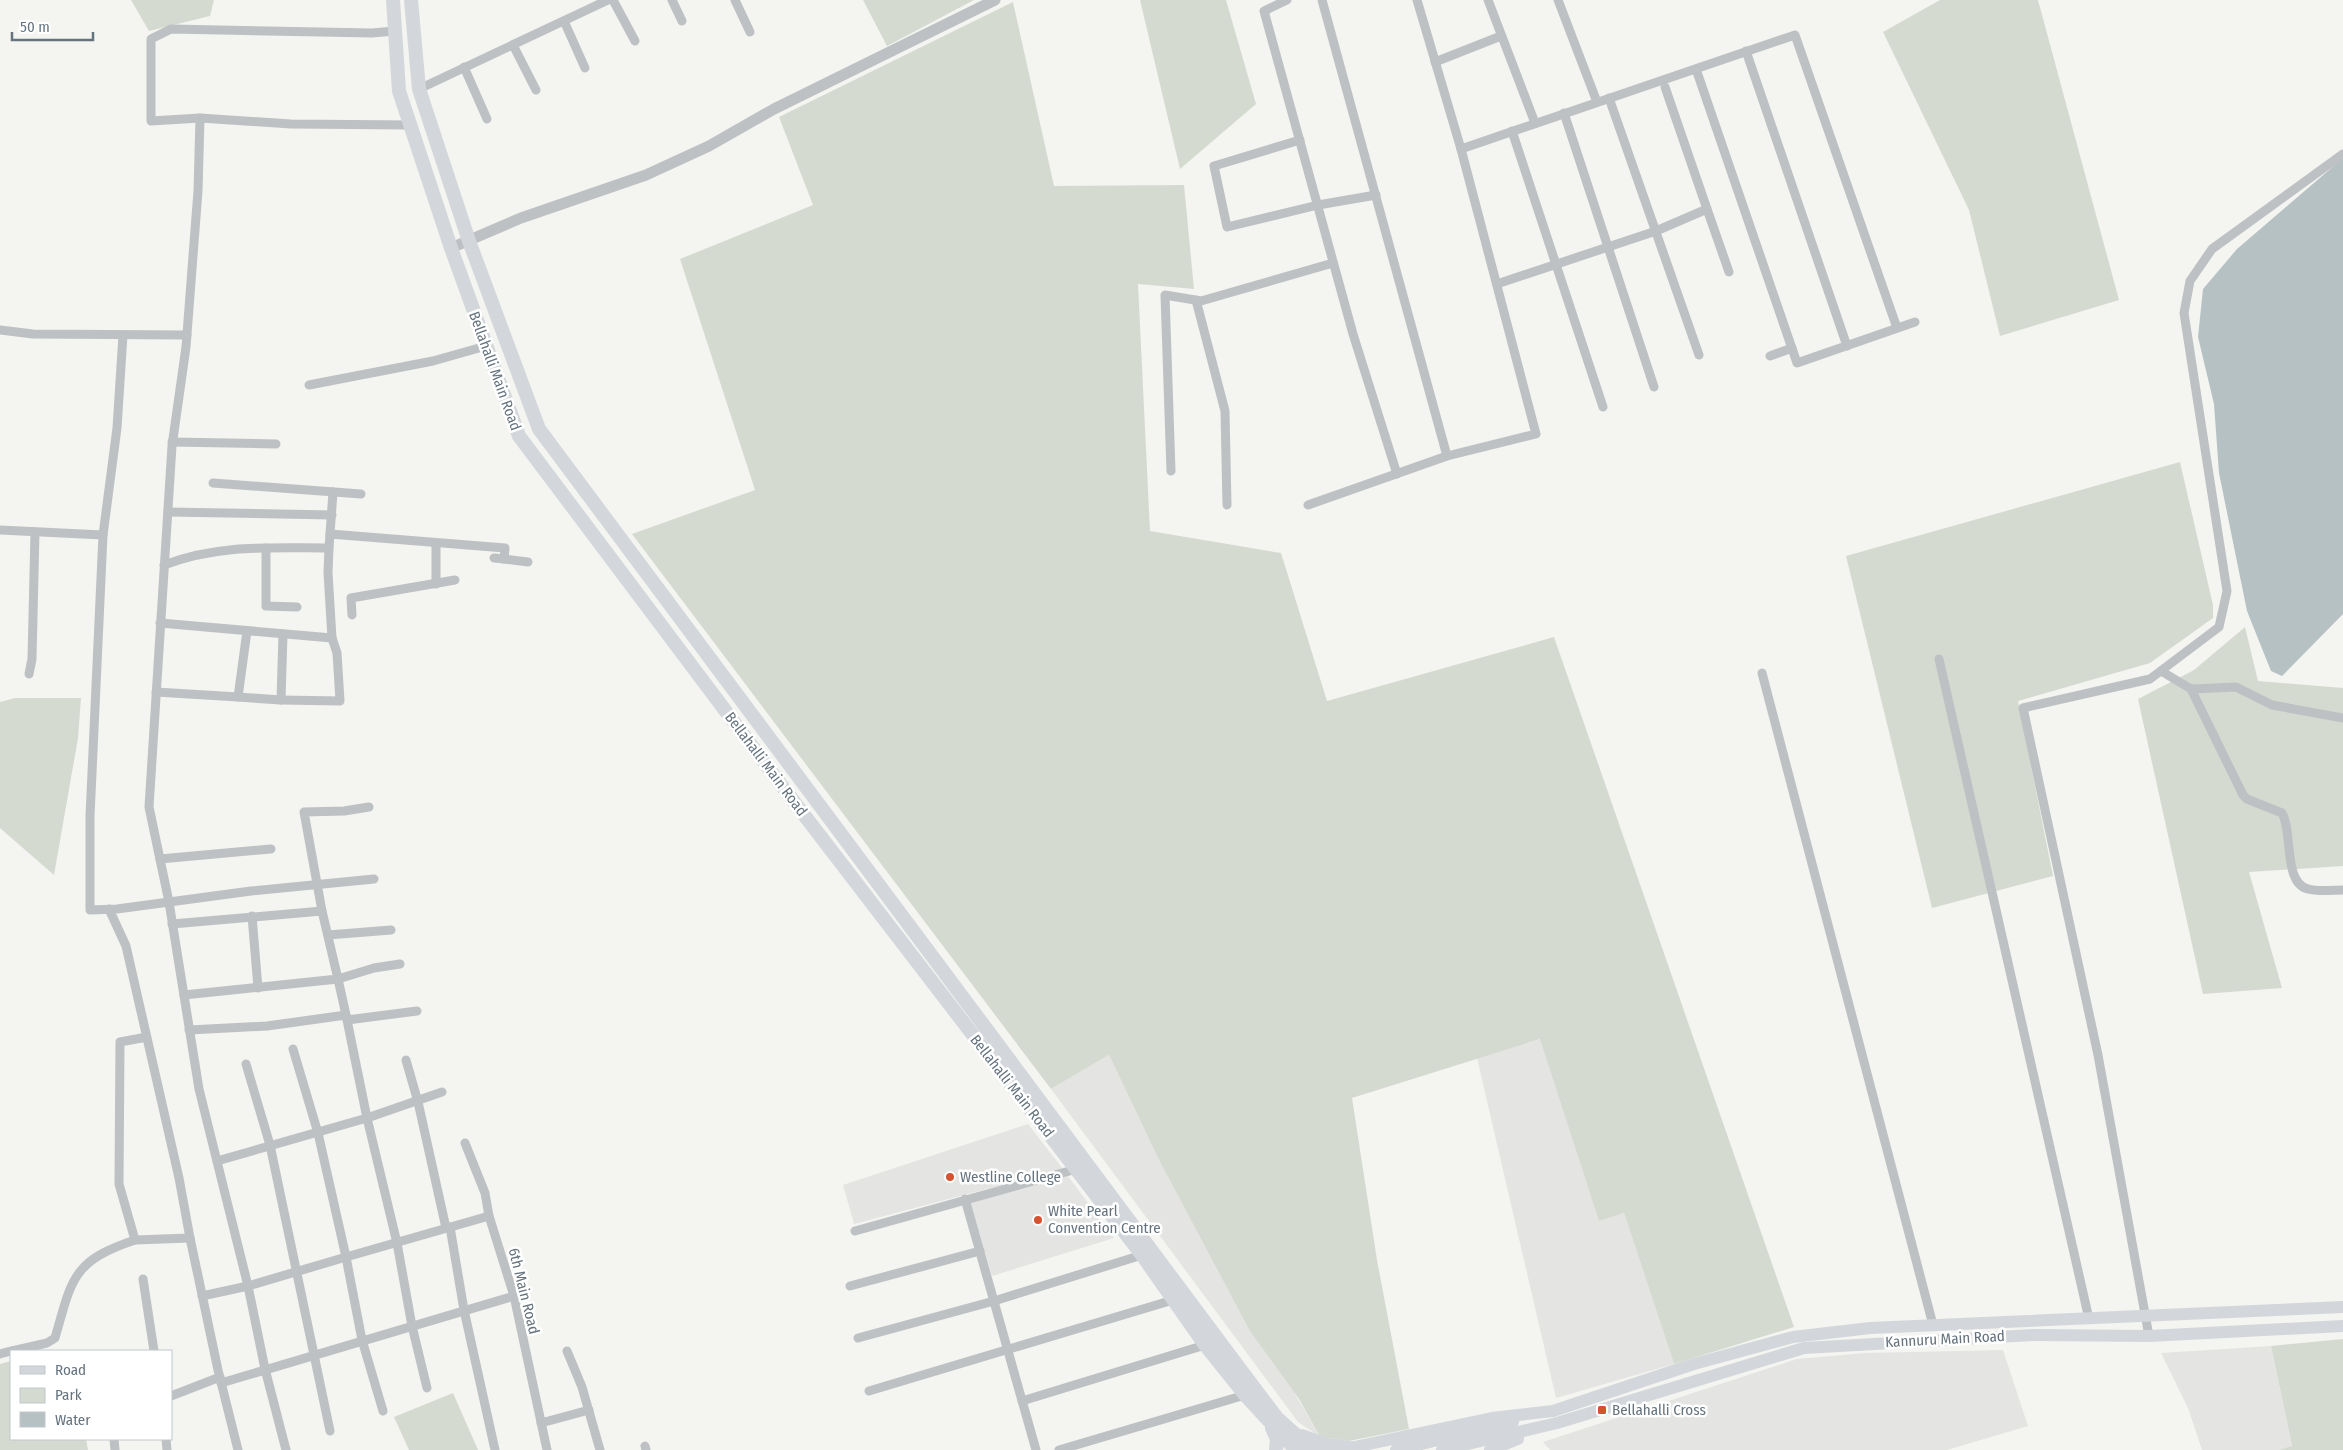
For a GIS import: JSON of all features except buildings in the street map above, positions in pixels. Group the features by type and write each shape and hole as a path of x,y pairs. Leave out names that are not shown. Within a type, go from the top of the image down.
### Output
{"main road":[{"name":"Bellahalli Main Road","path":"393,0 399,91 451,248 519,436 788,794 1277,1418 1313,1450"},
{"name":"Bellahalli Main Road","path":"411,0 419,89 469,241 539,429 1082,1167 1205,1344 1269,1423 1296,1450"},
{"path":"1396,1450 1485,1430 1553,1411 1694,1364 1793,1337 1870,1328 2343,1307"},
{"name":"Kannuru Main Road","path":"1442,1450 1487,1445 1804,1348 2033,1335 2148,1336 2343,1326"},
{"path":"1553,1411 1558,1423"},
{"path":"1288,1428 1316,1442 1345,1449 1492,1418 1553,1411"},
{"path":"1269,1423 1277,1439 1276,1450"}],"street":[{"path":"419,89 608,0"},
{"path":"613,0 635,41"},
{"path":"672,0 682,21"},
{"path":"735,0 750,32"},
{"path":"451,248 521,218 646,175 709,146 774,109 995,0"},
{"path":"1287,0 1264,11 1353,334 1397,474"},
{"path":"1322,0 1447,456"},
{"path":"1308,505 1447,456 1536,434 1461,149 1417,0"},
{"path":"1488,0 1535,124"},
{"path":"1558,0 1597,102"},
{"path":"564,21 585,68"},
{"path":"395,31 372,33 171,30 158,34 151,39 152,121 200,118 292,124 410,124"},
{"path":"1461,149 1795,35 1898,328"},
{"path":"1435,62 1501,36"},
{"path":"513,45 536,90"},
{"path":"1746,51 1847,346"},
{"path":"464,68 488,119"},
{"path":"1696,69 1797,363 1915,322"},
{"path":"1665,87 1729,272"},
{"path":"1609,98 1699,356"},
{"path":"1564,114 1654,387"},
{"path":"200,118 198,192 187,335 172,442 149,807 169,902 199,1089 286,1450"},
{"path":"1512,131 1603,407"},
{"path":"1300,140 1214,166 1227,227 1318,205 1376,195"},
{"path":"2148,1336 2098,1055 2023,708 2150,679 2219,627 2227,591 2184,313 2190,281 2212,249 2343,154"},
{"path":"1497,284 1656,231 1707,209"},
{"path":"1171,471 1165,295 1201,301 1333,263"},
{"path":"1196,300 1225,411 1227,505"},
{"path":"0,330 33,334 187,335"},
{"path":"123,334 116,428 103,535 90,816 90,910 169,902 251,890 374,879"},
{"path":"309,385 433,361 486,346"},
{"path":"1770,356 1792,348"},
{"path":"172,442 276,444"},
{"path":"213,483 361,494"},
{"path":"156,692 281,700 340,701 337,654 332,638 328,574 333,492"},
{"path":"168,512 332,515"},
{"path":"0,530 103,535"},
{"path":"29,674 32,658 35,532"},
{"path":"330,534 436,544 505,548 504,559"},
{"path":"436,544 436,584"},
{"path":"266,548 266,606 297,607"},
{"path":"164,565 191,555 224,549 329,548"},
{"path":"494,558 528,562"},
{"path":"352,615 352,598 455,580"},
{"path":"160,624 332,638"},
{"path":"238,697 247,631"},
{"path":"281,700 283,634"},
{"path":"1939,659 2089,1319"},
{"path":"2161,671 2191,689 2243,795 2248,799 2282,813 2288,822 2292,875 2297,883 2307,890 2343,890"},
{"path":"1762,673 1933,1325"},
{"path":"2191,689 2236,687 2272,705 2343,718"},
{"path":"368,807 344,811 304,812 316,884 347,1017 367,1118 397,1243 412,1326 427,1388"},
{"path":"160,859 271,849"},
{"path":"109,909 126,946 148,1037 220,1380 238,1450"},
{"path":"172,924 322,911"},
{"path":"252,916 258,988"},
{"path":"328,936 391,930"},
{"path":"184,995 338,979 374,968 400,964"},
{"path":"189,1030 267,1026 347,1017 417,1012"},
{"path":"134,1240 119,1184 120,1042 148,1037"},
{"path":"293,1049 318,1133 346,1257 362,1340 383,1411"},
{"path":"406,1060 448,1228 495,1450"},
{"path":"246,1064 270,1145 330,1431"},
{"path":"217,1161 367,1118 418,1102 442,1092"},
{"name":"6th Main Road","path":"465,1143 485,1193 489,1216 514,1296 547,1450"},
{"path":"855,1232 1082,1167"},
{"path":"965,1200 1036,1450"},
{"path":"202,1296 248,1286 489,1216"},
{"path":"15,1350 47,1342 55,1338 70,1285 87,1262 112,1248 134,1240 190,1238"},
{"path":"850,1286 980,1251"},
{"path":"858,1338 994,1301 1142,1254"},
{"path":"143,1279 154,1350"},
{"path":"172,1396 220,1380 265,1369 514,1296"},
{"path":"870,1391 1173,1300"},
{"path":"1022,1401 1205,1344"},
{"path":"567,1351 582,1387 600,1450"},
{"path":"1059,1450 1245,1394"},
{"path":"541,1423 589,1410"}],"shaded area":[{"path":"1541,1039 1599,1220 1624,1213 1674,1364 1556,1398 1477,1058"},
{"path":"1109,1055 1157,1156 1320,1437 1298,1422 1051,1089"},
{"name":"Westline College","path":"1028,1124 1063,1169 854,1224 843,1185"},
{"name":"White Pearl Convention Centre","path":"1068,1176 1114,1238 992,1276 970,1203"},
{"path":"2271,1346 2292,1447 2279,1450 2202,1450 2188,1408 2161,1353"},
{"path":"2003,1350 2028,1426 1947,1450 1550,1450 1543,1442 1797,1359 1866,1353"}],"green space":[{"path":"131,0 214,0 210,16 149,31"},
{"path":"863,0 974,0 887,46"},
{"path":"1140,0 1226,0 1256,104 1180,169"},
{"path":"1940,0 2038,0 2119,300 2000,336 1969,210 1883,32"},
{"path":"1013,2 1054,186 1184,185 1194,289 1138,284 1150,531 1281,553 1327,701 1554,637 1794,1327 1674,1364 1624,1213 1599,1221 1540,1039 1352,1098 1377,1260 1409,1429 1349,1441 1320,1437 1299,1399 1250,1331 1157,1156 1109,1055 1051,1089 632,534 755,490 680,259 813,205 779,117"},
{"path":"2180,462 2213,605 2213,618 2150,663 2018,701 2053,876 1932,908 1846,556"},
{"path":"2245,627 2258,681 2343,688 2343,866 2249,872 2282,988 2203,994 2138,699 2194,670"},
{"path":"15,698 81,698 78,738 54,875 0,828 0,702"},
{"path":"2343,1339 2343,1450 2279,1450 2292,1446 2271,1346"},
{"path":"10,1361 10,1440 86,1440 88,1450 0,1450 0,1364"},
{"path":"453,1393 478,1450 409,1450 394,1417"}],"water":[{"path":"2343,158 2343,614 2282,676 2271,671 2247,611 2219,473 2214,404 2198,337 2203,289 2237,249"}],"place":[{"name":"Westline College","path":"950,1177"},
{"name":"White Pearl Convention Centre","path":"1038,1220"},
{"name":"Bellahalli Cross","path":"1602,1410"}]}
